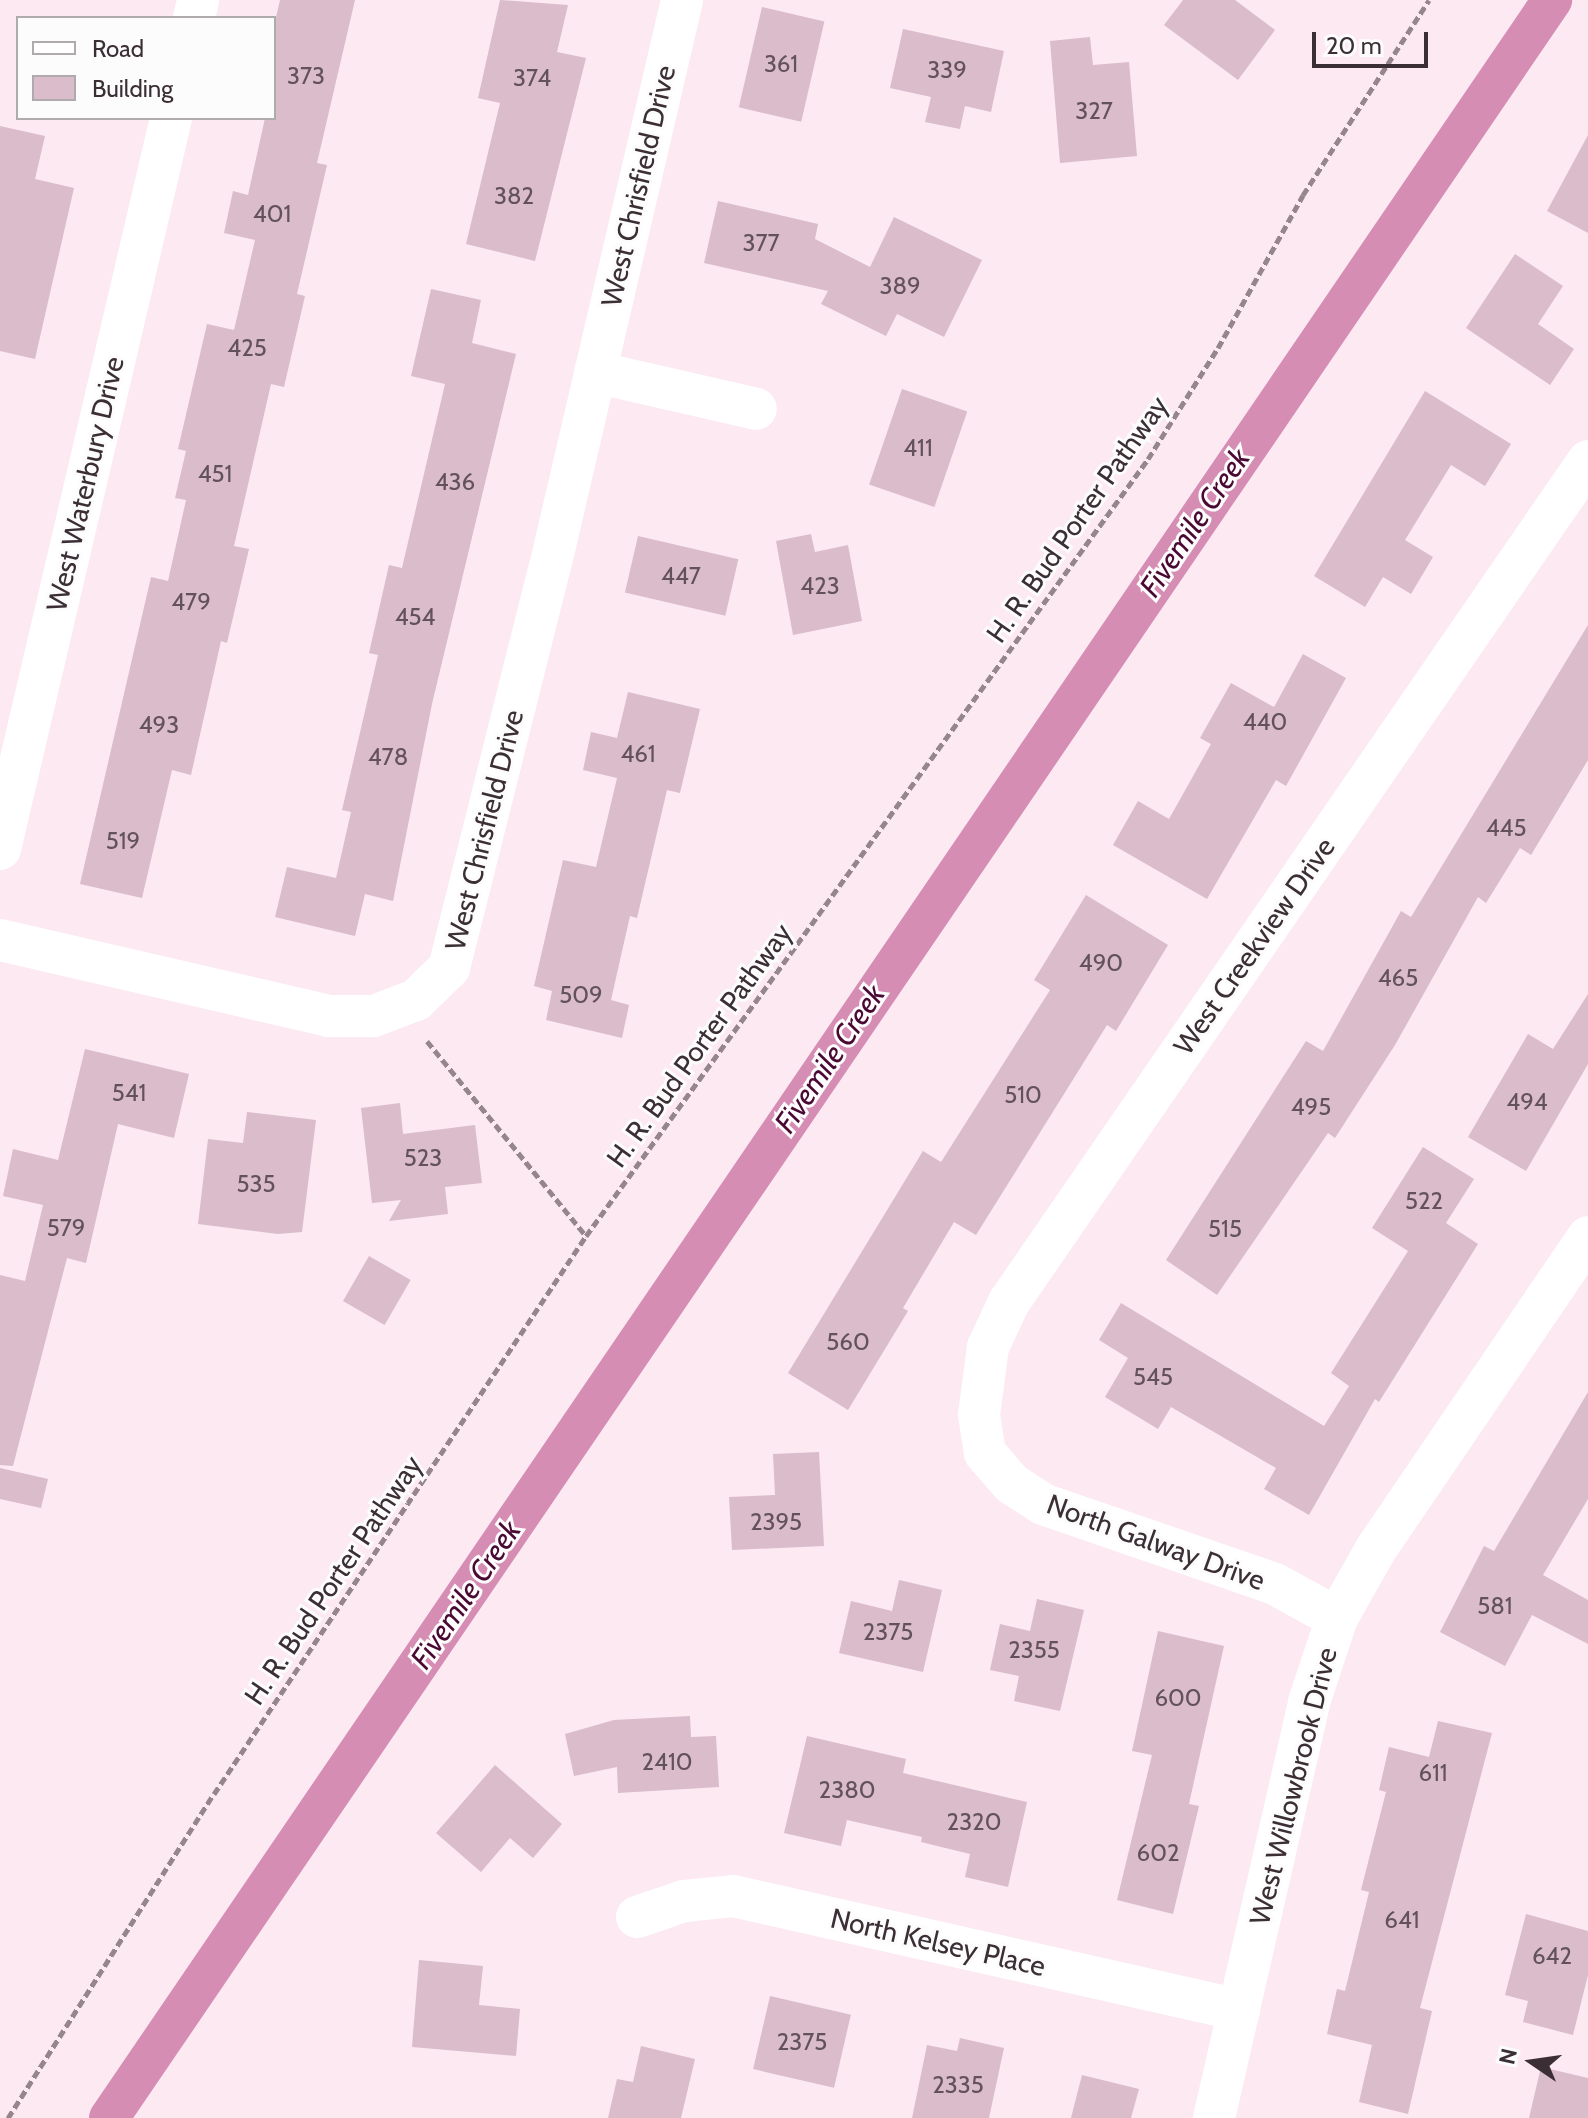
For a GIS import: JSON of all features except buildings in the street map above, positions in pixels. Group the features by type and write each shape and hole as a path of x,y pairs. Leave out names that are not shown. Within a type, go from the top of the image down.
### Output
{"street":[{"name":"West Chrisfield Drive","path":"0,940 328,1016 374,1016 416,1000 449,968 595,372 682,0"},
{"name":"West Waterbury Drive","path":"0,849 171,120"},
{"path":"595,372 756,409"},
{"name":"West Creekview Drive","path":"985,1453 979,1415 988,1347 1009,1302 1588,461"},
{"name":"West Willowbrook Drive","path":"1214,2118 1309,1702 1337,1618 1376,1549 1588,1237"},
{"name":"North Galway Drive","path":"985,1453 1011,1483 1043,1504 1275,1584 1337,1618"},
{"name":"North Kelsey Place","path":"637,1917 684,1901 733,1896 1239,2010"}],"path":[{"name":"H. R. Bud Porter Pathway","path":"8,2118 214,1794 586,1236 1148,459 1218,348 1303,195 1429,0"},
{"path":"427,1041 586,1236"}],"waterway":[{"name":"Fivemile Creek","path":"109,2118 1552,0"}]}
